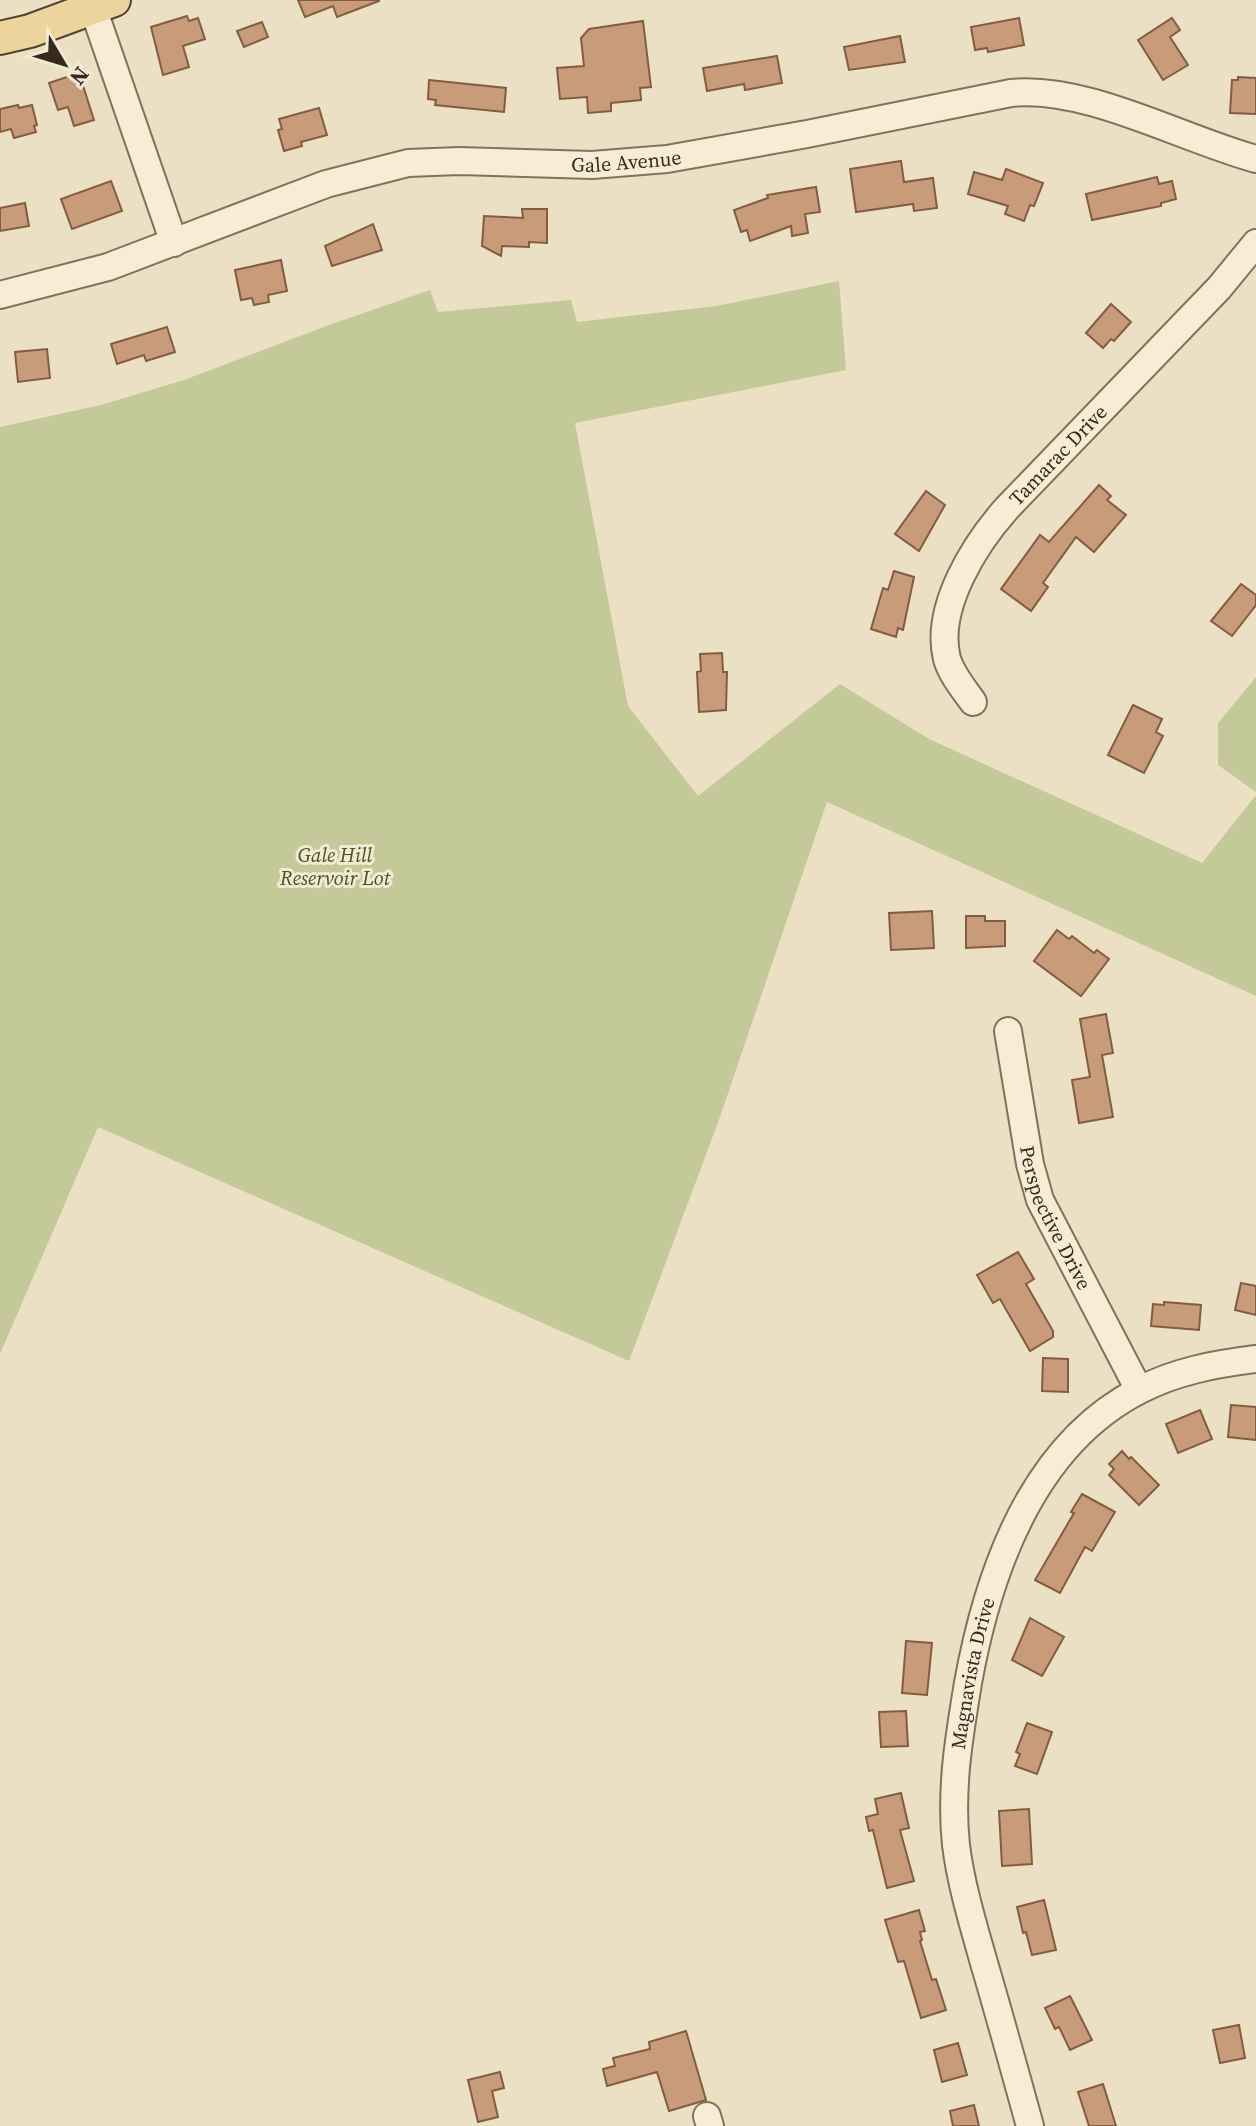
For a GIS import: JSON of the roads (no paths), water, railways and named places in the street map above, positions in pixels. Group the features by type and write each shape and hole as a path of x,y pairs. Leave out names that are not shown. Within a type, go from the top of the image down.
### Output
{"main road":[{"path":"0,38 30,31 104,4"}],"street":[{"path":"104,4 174,243"},
{"name":"Gale Avenue","path":"0,295 108,267 326,184 408,163 459,161 592,165 667,159 1024,91 1092,102 1256,159"},
{"name":"Tamarac Drive","path":"973,702 951,670 945,642 955,593 976,548 1007,508 1219,288 1256,243"},
{"name":"Perspective Drive","path":"1008,1031 1030,1164 1040,1200 1139,1390"},
{"name":"Magnavista Drive","path":"1030,2126 960,1873 953,1797 961,1726 989,1591 1012,1534 1046,1476 1080,1434 1108,1409 1139,1390 1203,1367 1256,1359"}],"park label":[{"name":"Gale Hill Reservoir Lot","path":"335,866"}]}
